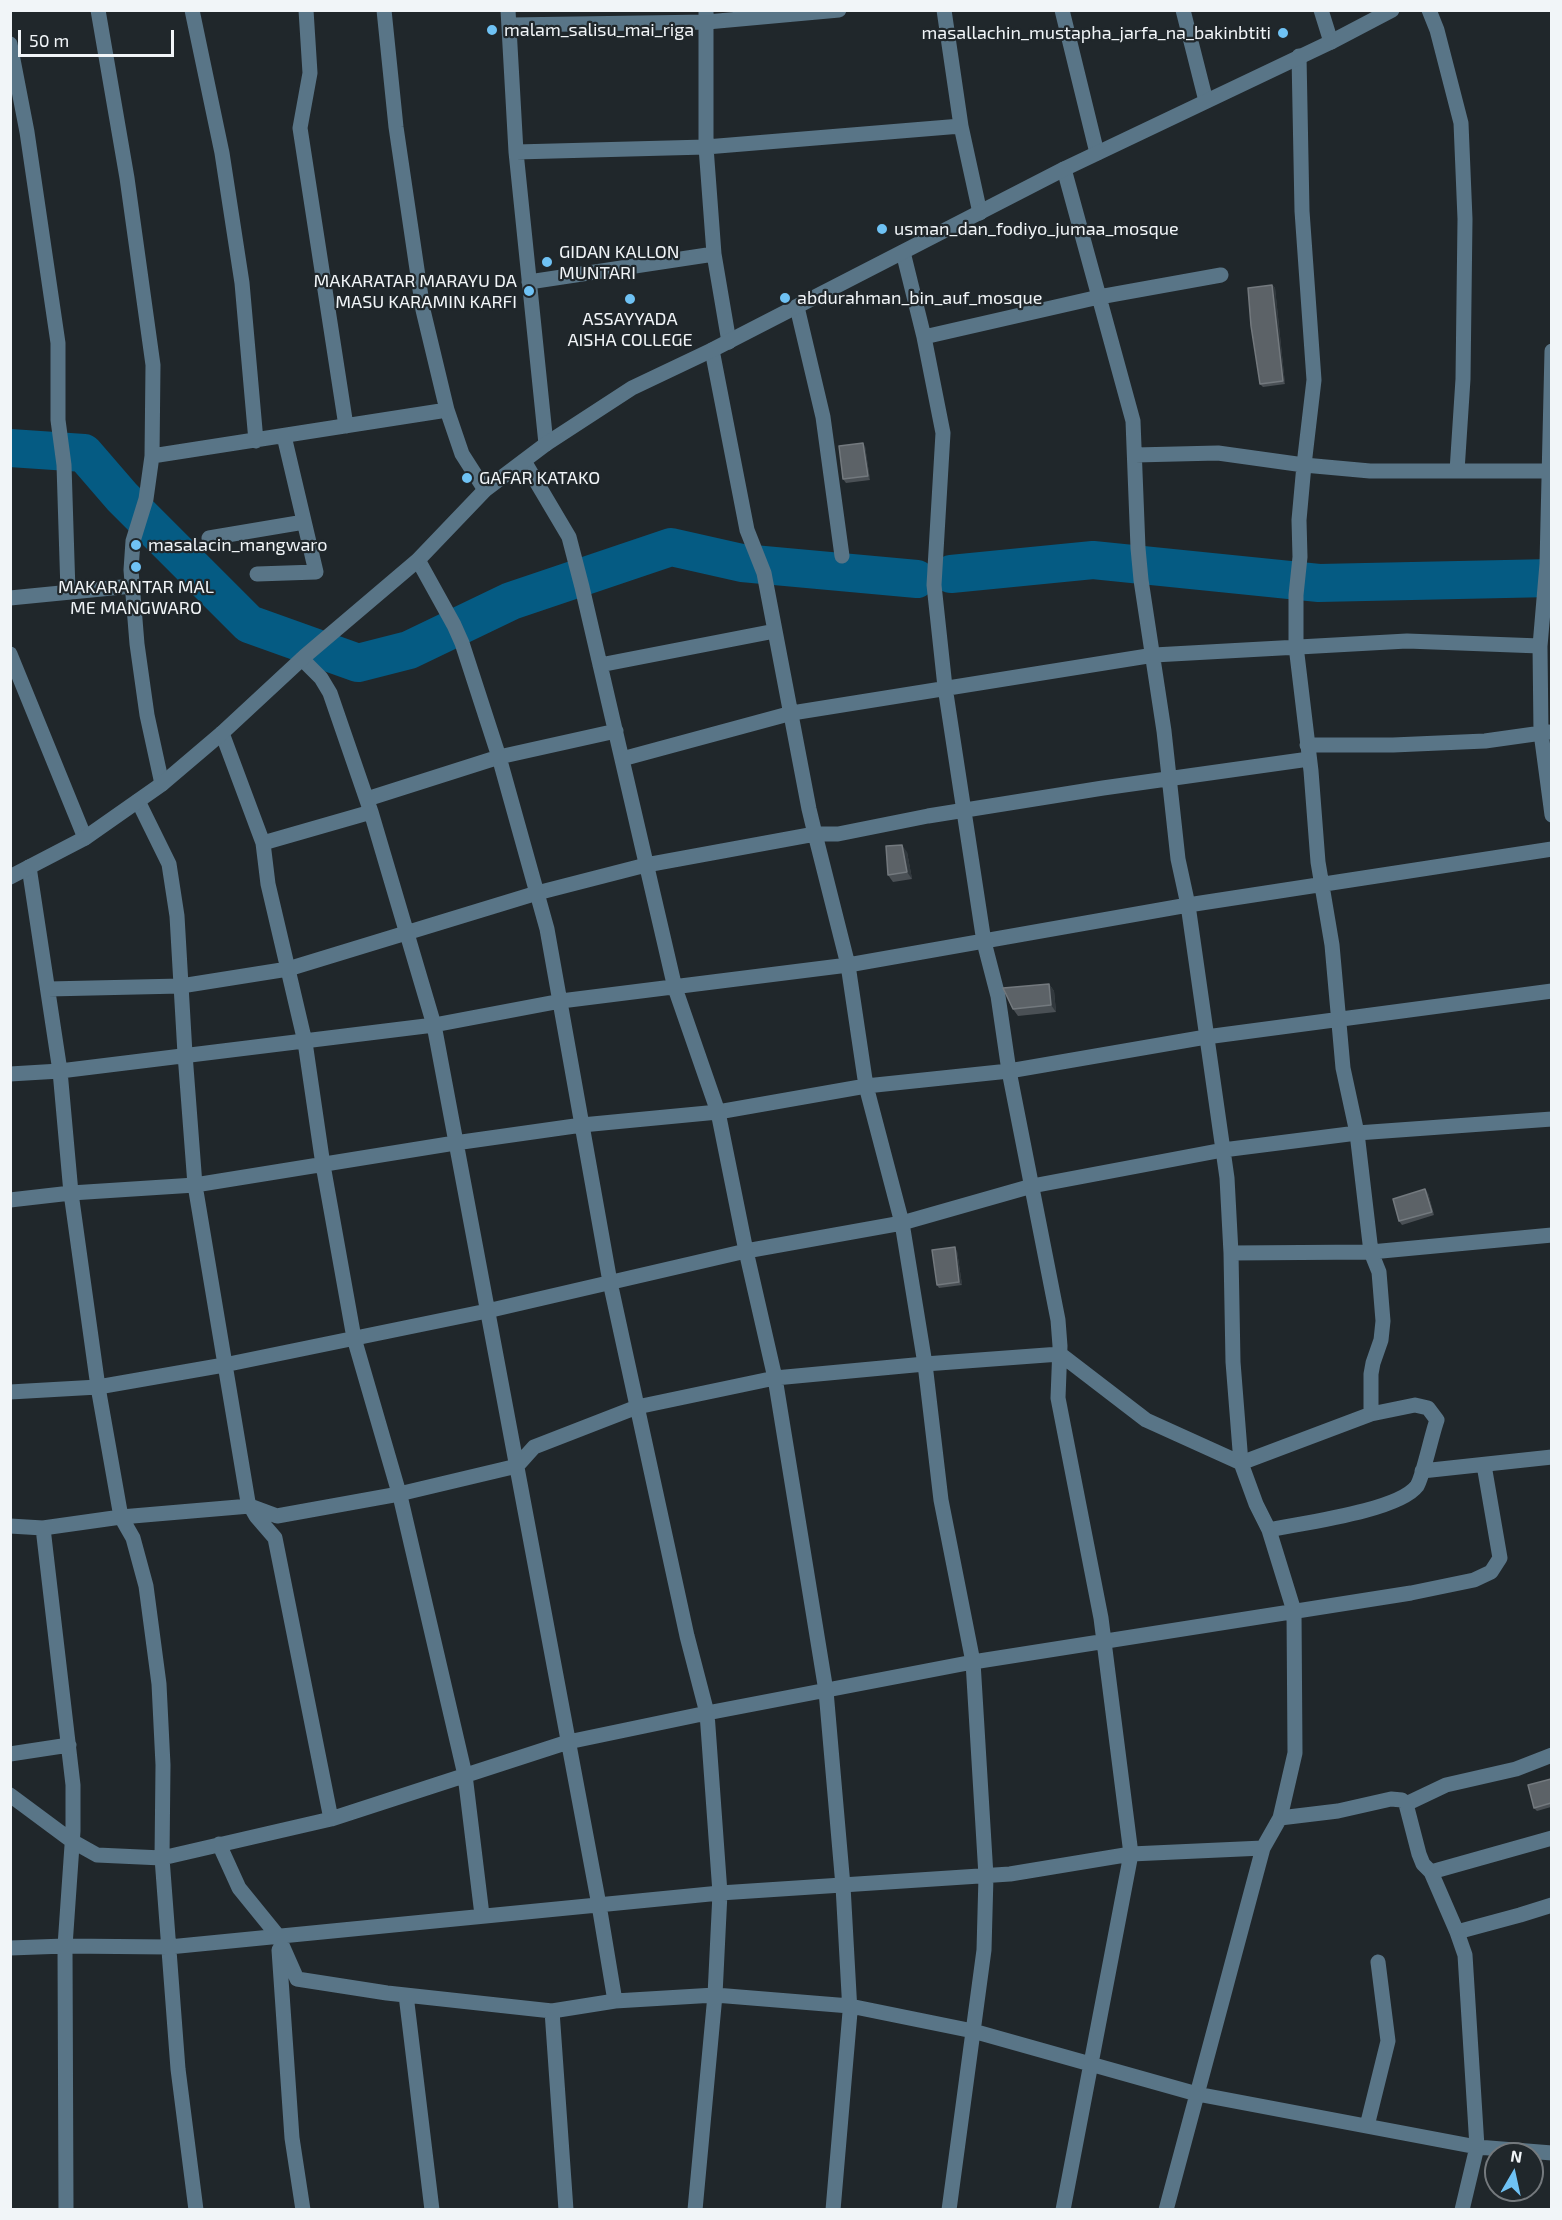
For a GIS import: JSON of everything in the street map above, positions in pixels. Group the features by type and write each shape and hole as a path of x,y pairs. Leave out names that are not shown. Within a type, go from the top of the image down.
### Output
{"street":[{"path":"98,10 127,178 153,365 152,456 146,499 133,541 131,570 147,716 162,784"},
{"path":"192,10 222,153 242,283 256,441"},
{"path":"306,10 310,73 300,128 346,426"},
{"path":"384,10 396,127 423,310 447,410 462,454 485,490"},
{"path":"546,444 516,152 509,18 706,16 838,10"},
{"path":"944,10 961,126 980,213"},
{"path":"1062,10 1097,153"},
{"path":"1184,10 1206,101"},
{"path":"1321,10 1331,42"},
{"path":"10,877 85,838 162,784 222,733 304,657 418,560 485,490 546,444 633,388 729,342 1064,169 1331,42 1392,10"},
{"path":"1429,10 1437,30 1461,123 1465,230 1463,379 1457,471"},
{"path":"706,16 706,147 714,254 729,342"},
{"path":"10,44 28,143 58,343 58,420 64,465 68,592"},
{"path":"1299,56 1302,211 1314,380 1299,520 1300,557 1296,595 1296,646 1318,862 1332,945 1343,1068 1357,1133 1371,1252 1379,1272 1383,1321 1381,1340 1372,1364 1371,1414"},
{"path":"516,152 706,147 961,126"},
{"path":"1064,169 1133,421 1141,580 1154,655 1178,859 1188,905 1227,1178 1233,1362 1241,1463 1256,1504 1269,1530 1294,1611 1295,1753 1280,1818 1263,1848 1166,2210"},
{"path":"903,252 924,337 943,433 934,585 945,687 984,942 998,996 1009,1071 1058,1320 1060,1354 1058,1398 1101,1618 1131,1854 1063,2210"},
{"path":"529,282 714,254"},
{"path":"924,337 1098,297 1221,275"},
{"path":"797,307 823,417 842,556"},
{"path":"712,350 747,530 764,573 809,809 848,965 866,1086 902,1223 925,1364 940,1500 973,1662 986,1876 984,1950 949,2210"},
{"path":"1551,351 1551,471 1547,564 1540,646 1551,814"},
{"path":"152,456 447,410"},
{"path":"257,574 316,572 284,436"},
{"path":"1135,455 1218,453 1304,465 1370,471 1551,471"},
{"path":"524,461 569,537 675,988 718,1112 775,1378 826,1691 843,1886 850,2006 833,2210"},
{"path":"209,538 304,522"},
{"path":"418,560 462,643 499,757 547,929 610,1282 687,1636 707,1713 720,1893 715,1995 696,2210"},
{"path":"10,598 132,586"},
{"path":"600,665 774,632"},
{"path":"622,759 792,713 1154,655 1407,641 1540,646"},
{"path":"10,654 85,838"},
{"path":"304,657 330,693 369,806 434,1025 615,2001"},
{"path":"263,843 499,757 616,731"},
{"path":"48,989 181,986 288,969 537,893 646,865 816,834 838,834 1308,752 1485,741 1546,732"},
{"path":"222,733 263,843 268,884 305,1042 323,1165 354,1338 399,1494 465,1775 482,1915"},
{"path":"138,801 169,864 177,916 195,1185 224,1365 250,1506 255,1516 275,1538 331,1819"},
{"path":"10,1074 60,1071 185,1054 305,1042 434,1025 561,1001 848,965 1188,905 1551,849"},
{"path":"29,867 60,1071 71,1193 98,1387 121,1517 133,1538 146,1586 159,1684 163,1764 162,1858 178,2069 196,2210"},
{"path":"10,1200 71,1193 195,1185 455,1143 582,1125 718,1112 866,1086 1009,1071 1206,1037 1551,991"},
{"path":"10,1392 98,1387 224,1365 487,1311 746,1251 902,1223 1032,1186 1223,1150 1357,1133 1551,1119"},
{"path":"1231,1253 1371,1252 1551,1235"},
{"path":"10,1526 43,1528 121,1517 250,1506 277,1516 399,1494 517,1466 534,1447 637,1407 775,1378 925,1364 1060,1354 1146,1420 1241,1463 1371,1414 1415,1405 1428,1408 1437,1420 1418,1485 1403,1497 1364,1511 1269,1530"},
{"path":"1422,1471 1551,1457"},
{"path":"10,1796 72,1841 97,1855 162,1858 331,1819 568,1742 973,1662 1411,1593 1473,1580 1491,1572 1500,1558 1484,1465"},
{"path":"43,1528 73,1785 66,1946 66,2210"},
{"path":"10,1754 69,1745"},
{"path":"1406,1804 1446,1785 1516,1769 1551,1755"},
{"path":"1280,1818 1338,1811 1390,1799 1402,1800 1406,1804 1419,1854 1431,1872 1465,1955 1477,2147 1462,2210"},
{"path":"1431,1872 1551,1838"},
{"path":"219,1845 239,1888 278,1936 297,1979 406,1995 552,2011 615,2001 715,1995 850,2006 973,2031 1197,2094 1477,2147 1551,2153"},
{"path":"10,1948 169,1947 720,1893 1010,1874 1131,1854 1263,1848"},
{"path":"1457,1932 1520,1916 1551,1905"},
{"path":"278,1936 292,2138 303,2210"},
{"path":"1366,2126 1388,2041 1378,1962"},
{"path":"406,1995 432,2210"},
{"path":"552,2011 566,2210"}],"building":[{"path":"1272,285 1283,381 1260,384 1248,288"},
{"path":"863,443 868,476 843,479 839,446"},
{"path":"902,845 907,872 888,875 886,846"},
{"path":"1049,984 1051,1005 1013,1009 1003,988"},
{"path":"1425,1189 1432,1212 1399,1221 1393,1199"},
{"path":"955,1247 959,1282 937,1285 932,1250"},
{"path":"1551,1779 1551,1803 1534,1808 1528,1785"}],"waterway":[{"path":"10,448 84,453 122,497 249,624 358,663 409,650 511,601 671,547 742,563 917,579"},
{"path":"951,574 1093,560 1319,583 1552,578"}],"place":[{"name":"malam_salisu_mai_riga","path":"492,30"},
{"name":"masallachin_mustapha_jarfa_na_bakinbtiti","path":"1283,33"},
{"name":"usman_dan_fodiyo_jumaa_mosque","path":"882,229"},
{"name":"GIDAN KALLON MUNTARI","path":"547,262"},
{"name":"MAKARATAR MARAYU DA MASU KARAMIN KARFI","path":"529,291"},
{"name":"abdurahman_bin_auf_mosque","path":"785,298"},
{"name":"ASSAYYADA AISHA COLLEGE","path":"630,299"},
{"name":"GAFAR KATAKO","path":"467,478"},
{"name":"masalacin_mangwaro","path":"136,545"},
{"name":"MAKARANTAR MAL ME MANGWARO","path":"136,567"}]}
